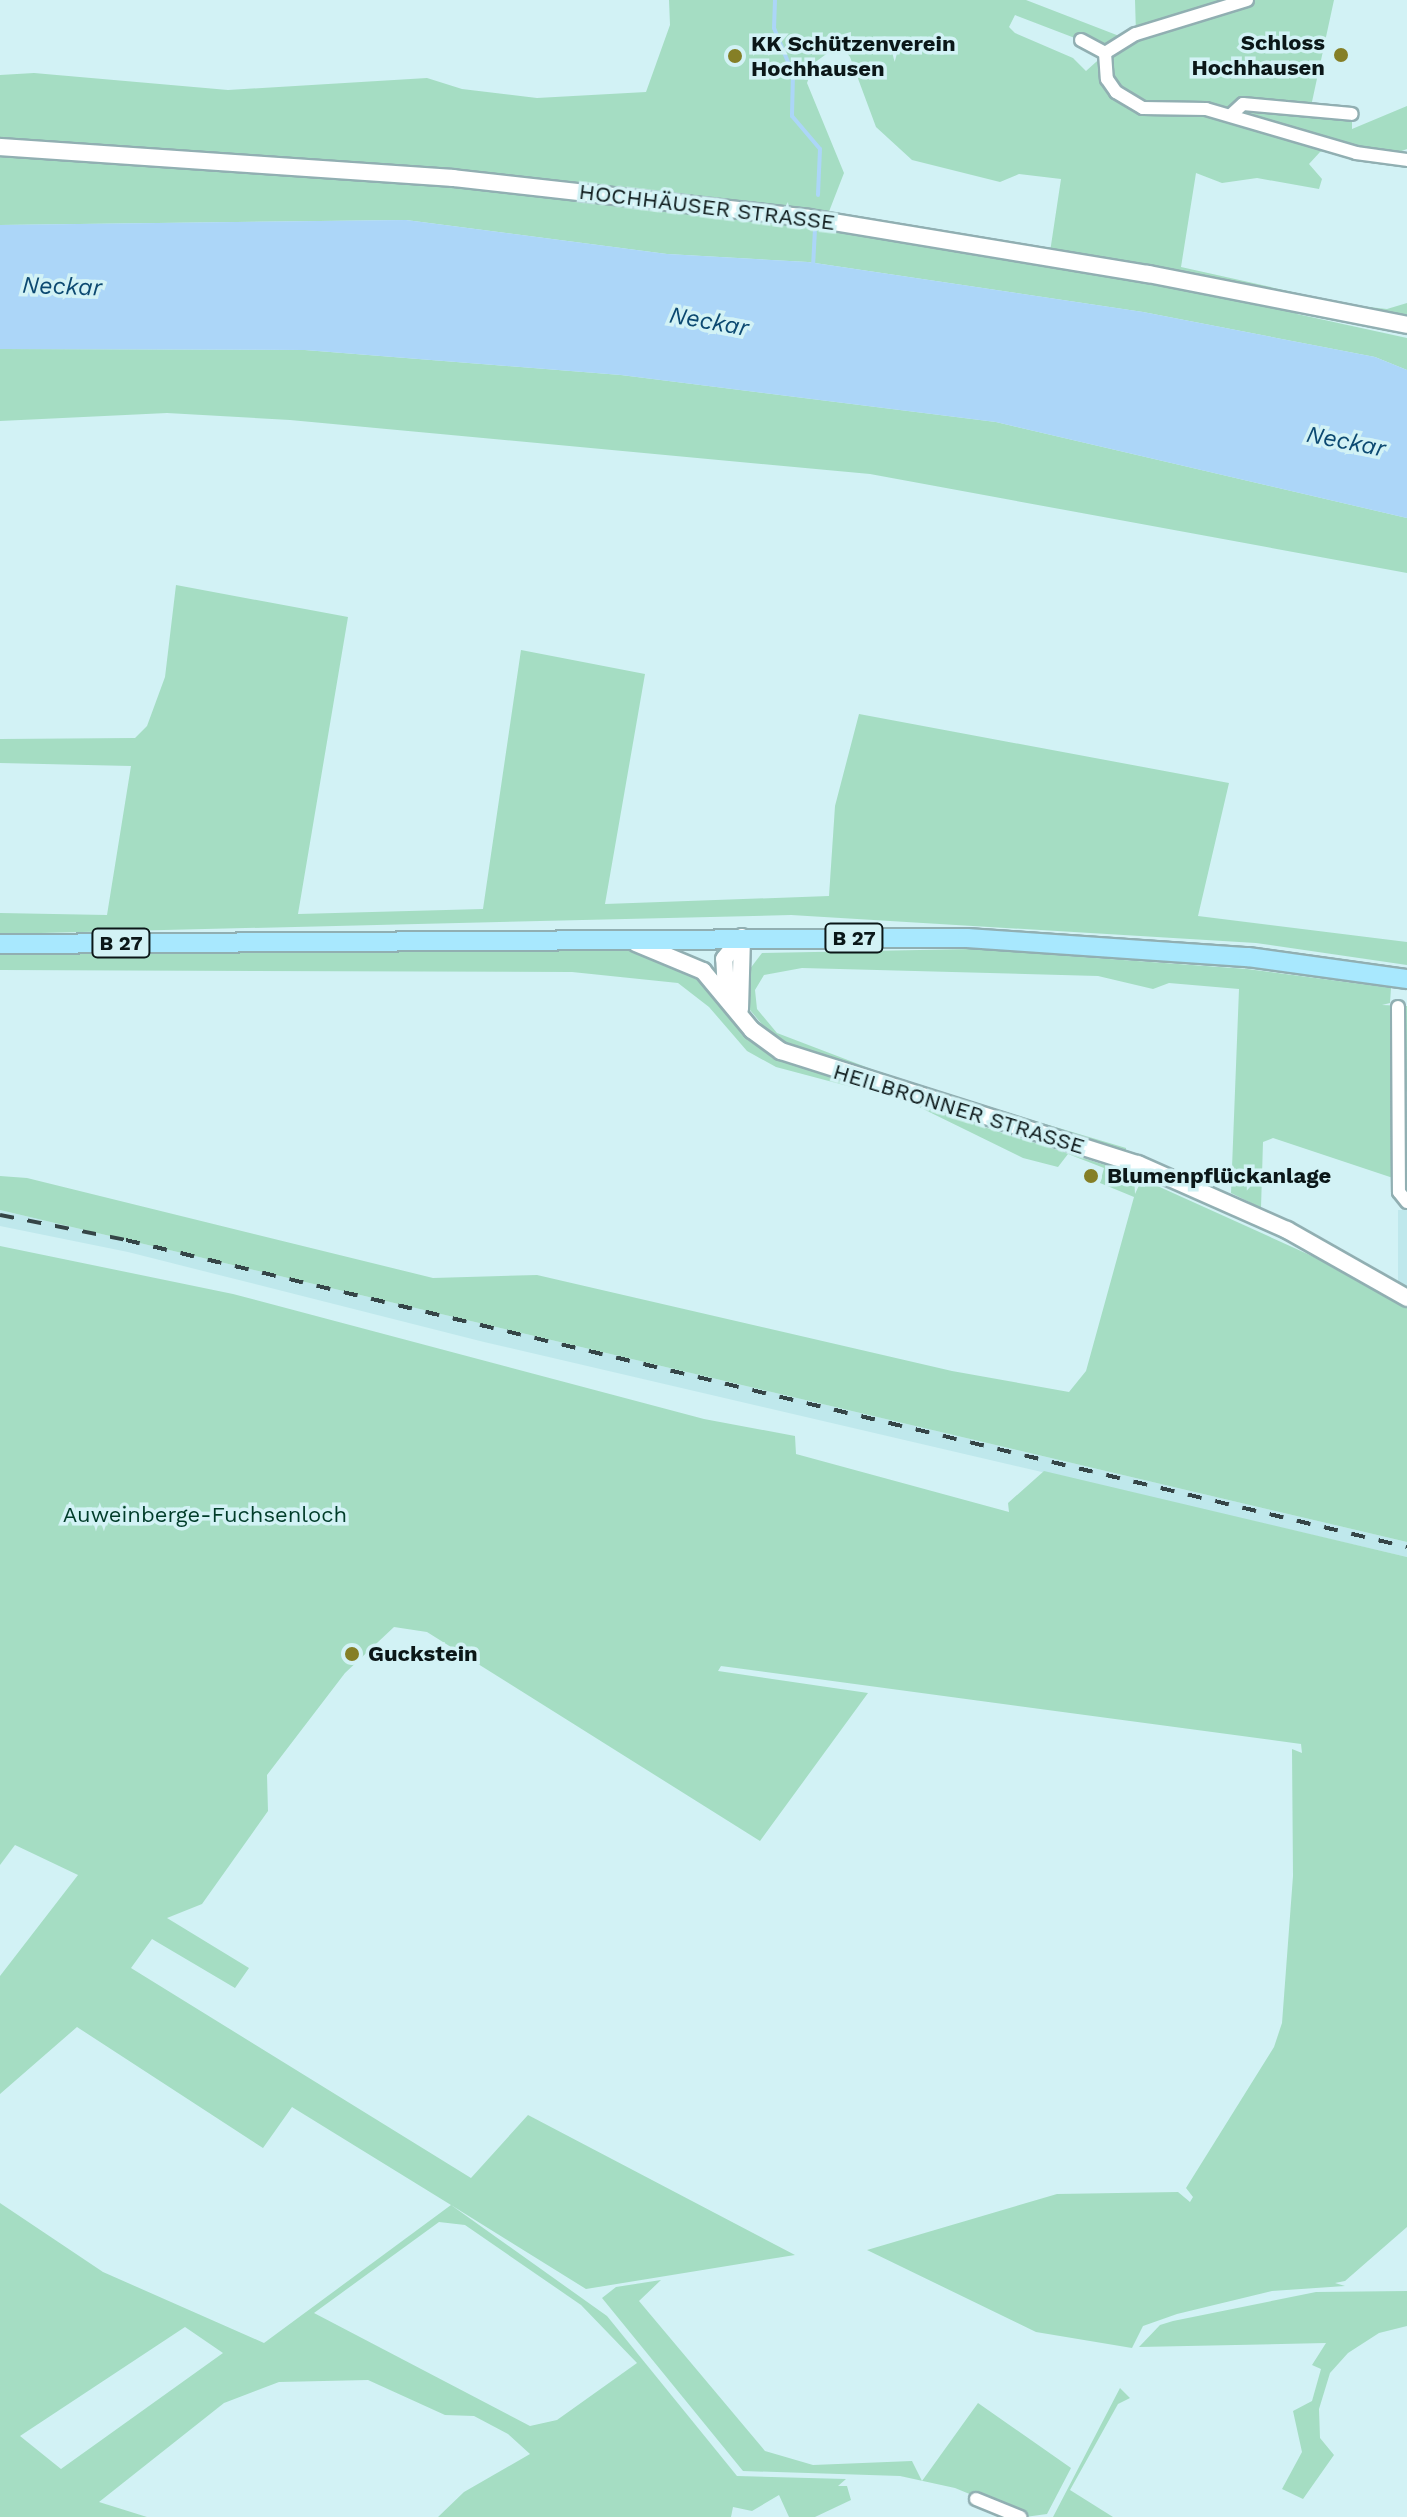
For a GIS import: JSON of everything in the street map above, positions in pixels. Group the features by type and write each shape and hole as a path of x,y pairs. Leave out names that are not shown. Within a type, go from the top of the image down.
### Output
{"main road":[{"name":"HOCHHÄUSER STRASSE","path":"0,147 438,176 809,218 1148,274 1407,325"},
{"path":"726,993 724,959 742,937"},
{"path":"740,1009 742,937"},
{"name":"B 27","path":"0,944 967,938 1153,949 1407,979"},
{"name":"HEILBRONNER STRASSE","path":"623,939 686,959 726,993 752,1030 781,1051 1167,1176 1287,1230 1407,1298"}],"street":[{"path":"1105,53 1136,34 1247,0"},
{"path":"1081,40 1105,53"},
{"path":"1105,53 1107,79 1129,102 1231,115 1356,153 1407,160"},
{"path":"1231,115 1243,104 1352,114"},
{"path":"1398,1007 1399,1192 1407,1202"},
{"path":"976,2499 1020,2517"}],"shaded area":[{"path":"1407,1088 1407,1286 1398,1284 1398,1210 1405,1210"},
{"path":"0,1210 1407,1542 1407,1557 484,1342 128,1252 0,1226"}],"green space":[{"path":"669,0 1026,0 1127,39 1136,34 1135,0 1334,0 1310,111 1352,114 1352,129 1407,106 1407,149 1383,158 1335,147 1320,152 1309,164 1322,179 1319,189 1257,178 1222,183 1196,173 1181,267 1351,305 1387,309 1407,303 1407,314 1392,317 1050,252 1061,179 1019,174 1000,182 912,160 876,127 850,57 840,44 814,63 807,83 844,173 823,227 1290,308 1297,314 1407,338 1407,370 1375,357 1143,312 808,262 667,254 406,220 0,225 0,75 34,73 228,90 427,78 462,89 537,98 646,92 670,25","holes":["1015,15 1106,53 1086,71 1073,58 1015,33 1009,27"]},
{"path":"0,349 305,350 621,375 996,422 1407,518 1407,573 870,474 290,420 167,413 0,421"},
{"path":"176,585 348,617 298,914 483,909 521,650 645,674 605,904 829,896 835,806 859,714 1229,783 1198,916 1407,942 1407,965 1256,943 791,915 0,934 0,913 107,915 131,766 0,763 0,739 135,738 147,726 165,677"},
{"path":"972,949 1247,969 1391,988 1390,1003 1382,1005 1407,1006 1407,1091 1397,1098 1393,1178 1273,1138 1263,1142 1261,1208 1231,1193 1239,989 1169,983 1153,989 1098,976 802,968 764,975 755,990 757,1009 777,1033 908,1083 1126,1148 1126,1152 908,1086 776,1041 750,1010 746,974 762,953"},
{"path":"624,950 684,962 718,994 729,1017 753,1041 787,1060 901,1095 904,1101 776,1067 747,1051 709,1007 678,983 572,972 0,970 0,952"},
{"path":"917,1106 1134,1174 1135,1194 1142,1179 1407,1299 1407,1542 0,1210 0,1176 27,1178 433,1278 537,1275 952,1371 1069,1392 1086,1371 1134,1197 1100,1183 1104,1168 1068,1154 1058,1167 1023,1158"},
{"name":"Auweinberge-Fuchsenloch","path":"0,1246 233,1294 704,1419 795,1436 796,1454 1009,1512 1008,1503 1044,1471 1407,1557 1407,2227 1345,2281 1335,2283 1345,2286 1272,2291 1177,2314 1143,2326 1132,2348 1036,2332 867,2250 1057,2194 1178,2192 1190,2202 1193,2197 1186,2188 1274,2047 1282,2023 1293,1876 1292,1749 1302,1753 1301,1744 721,1666 718,1671 868,1693 760,1841 427,1632 394,1627 345,1673 267,1775 268,1811 202,1904 167,1918 249,1968 235,1988 152,1939 131,1968 471,2178 528,2115 795,2255 586,2289 292,2107 263,2148 77,2027 0,2094 0,1976 78,1875 15,1845 0,1865"},
{"path":"0,2203 103,2272 264,2343 451,2205 607,2316 737,2476 846,2479 838,2486 847,2486 851,2500 815,2517 789,2517 779,2495 752,2511 733,2507 731,2517 438,2517 464,2492 530,2454 508,2434 474,2416 445,2415 368,2380 279,2382 224,2403 99,2502 147,2517 0,2517","holes":["439,2222 465,2225 581,2305 637,2363 557,2420 530,2426 314,2313","185,2327 223,2353 61,2469 20,2436"]},
{"path":"661,2280 639,2301 765,2451 813,2465 912,2461 922,2481 900,2476 743,2471 602,2298 616,2287"},
{"path":"1407,2291 1407,2326 1379,2333 1348,2353 1330,2373 1319,2409 1320,2438 1334,2455 1303,2499 1282,2489 1302,2452 1293,2411 1312,2401 1321,2369 1312,2365 1326,2343 1139,2347 1160,2325 1173,2321 1316,2292"},
{"path":"1120,2388 1130,2398 1118,2404 1070,2490 1113,2517 1053,2517"},
{"path":"978,2403 1071,2468 1047,2514 1025,2517 955,2488 922,2481"}],"water":[{"name":"Neckar","path":"406,220 667,254 808,262 1143,312 1375,357 1407,370 1407,518 996,422 621,375 305,350 0,349 0,225"}],"waterway":[{"path":"775,0 774,28 793,74 792,116 820,149 818,195"},
{"path":"813,267 815,230"}],"railway":[{"path":"0,1215 126,1240 1407,1547"}],"place":[{"name":"Schloss Hochhausen","path":"1341,55"},
{"name":"KK Schützenverein Hochhausen","path":"735,56"},
{"name":"Blumenpflückanlage","path":"1091,1176"},
{"name":"Guckstein","path":"352,1654"}]}
